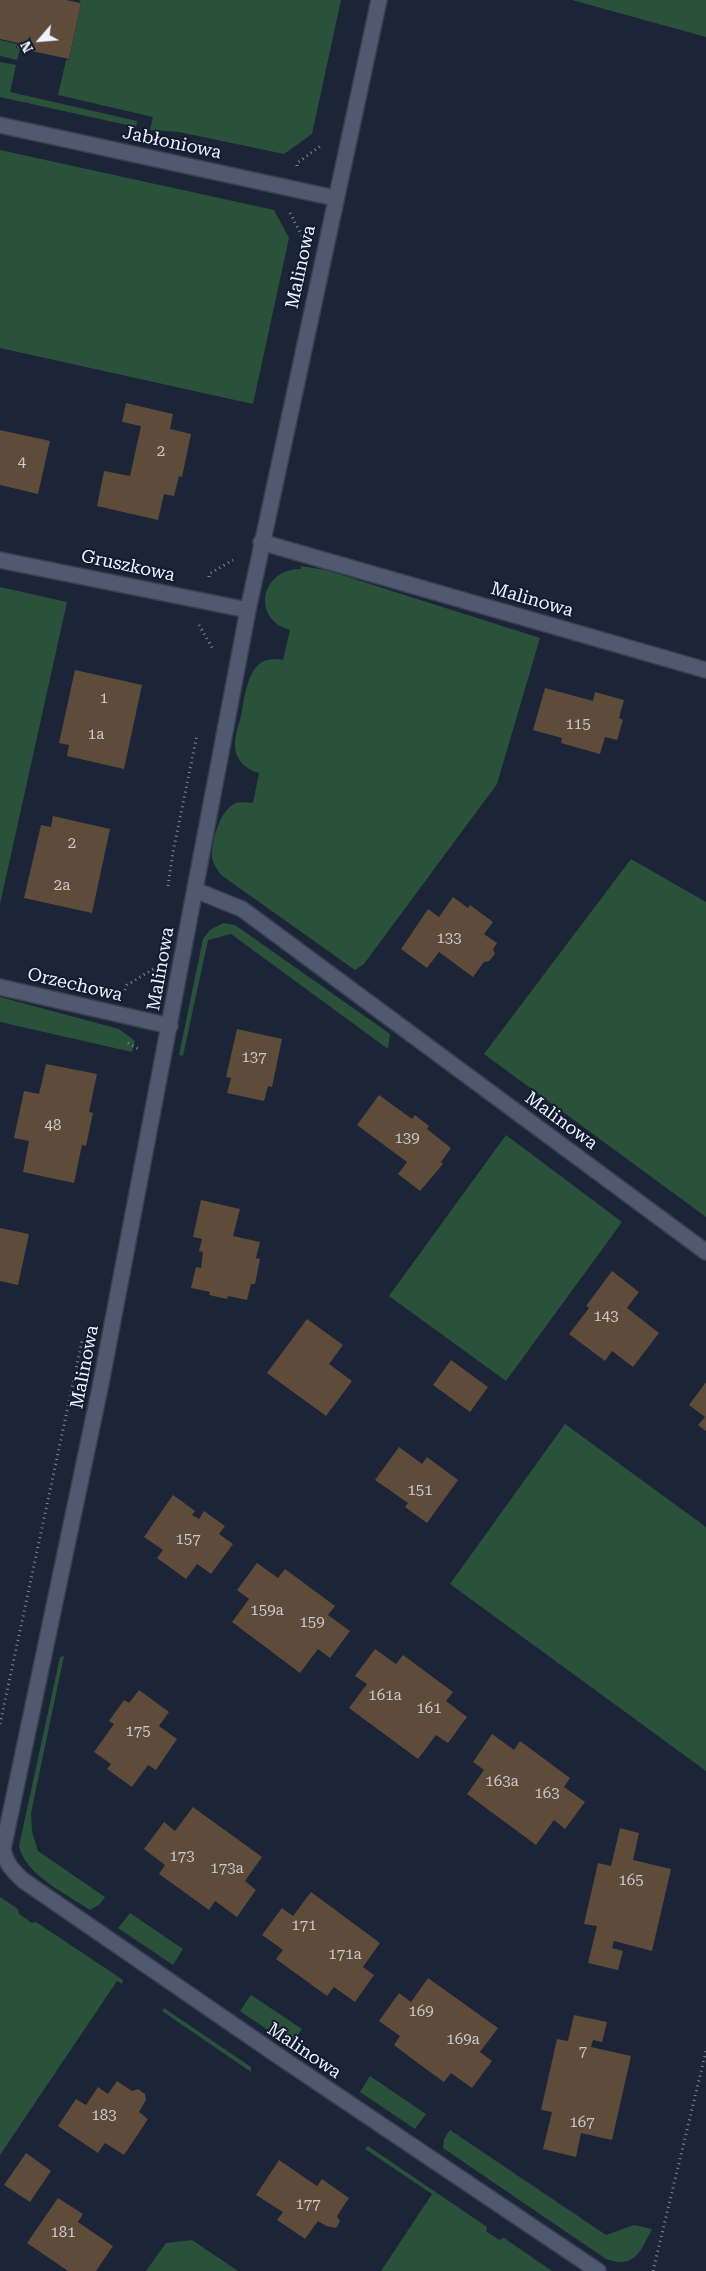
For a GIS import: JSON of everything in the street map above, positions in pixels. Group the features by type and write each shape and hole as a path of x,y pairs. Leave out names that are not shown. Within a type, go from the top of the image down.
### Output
{"street":[{"name":"Malinowa","path":"379,0 261,542 170,1026 76,1506 2,1849 5,1860 12,1871 24,1881 598,2271"},
{"name":"Jabłoniowa","path":"0,125 335,198"},
{"name":"Malinowa","path":"261,542 706,670"},
{"name":"Gruszkowa","path":"0,560 248,610"},
{"name":"Malinowa","path":"195,890 242,910 706,1252"},
{"name":"Orzechowa","path":"0,987 170,1026"}],"path":[{"path":"654,2271 706,2051"}],"green space":[{"path":"79,0 341,0 312,134 284,154 179,132 150,130 153,117 58,95 66,60 69,60 81,3"},
{"path":"572,0 706,0 706,37"},
{"path":"0,40 17,44 16,48 20,49 17,60 0,56"},
{"path":"0,62 16,65 10,92 137,121 136,127 0,97"},
{"path":"0,150 274,210 289,238 253,404 0,348"},
{"path":"301,566 326,570 540,638 497,784 364,964 355,970 221,875 212,857 215,835 224,813 236,803 253,803 259,773 242,764 237,756 235,746 247,685 256,668 262,662 271,659 283,660 290,630 278,624 270,616 266,606 266,595 269,585 276,577 287,571 301,569"},
{"path":"0,587 67,602 0,904"},
{"path":"631,859 706,902 706,1217 484,1054"},
{"path":"223,923 235,925 390,1034 388,1049 231,934 208,940 183,1056 179,1055 203,939 210,930"},
{"path":"0,997 119,1029 135,1041 132,1052 0,1022"},
{"path":"506,1135 622,1222 506,1381 389,1296"},
{"path":"565,1424 706,1527 706,1771 450,1584"},
{"path":"64,1656 31,1813 32,1832 38,1851 105,1897 100,1904 90,1910 38,1875 29,1866 19,1846 60,1657"},
{"path":"0,1897 18,1909 19,1914 32,1923 36,1922 123,1980 122,1984 117,1981 0,2155"},
{"path":"130,1913 183,1949 173,1965 118,1928"},
{"path":"251,1995 302,2029 290,2045 240,2011"},
{"path":"164,2008 251,2067 251,2072 162,2011"},
{"path":"370,2076 426,2114 415,2129 360,2092"},
{"path":"450,2130 606,2235 634,2225 652,2229 644,2245 630,2260 616,2262 606,2259 443,2148 444,2139"},
{"path":"368,2146 487,2227 486,2231 499,2240 504,2238 552,2271 381,2271 432,2194 365,2149"},
{"path":"192,2240 238,2271 146,2271 166,2243"}],"building":[{"path":"0,0 66,0 81,3 69,59 17,48 18,43 0,39"},
{"path":"126,403 173,414 170,429 191,434 182,477 179,476 174,496 164,494 158,520 97,506 104,471 130,476 141,426 122,422"},
{"path":"0,430 50,441 38,494 0,485"},
{"path":"75,670 142,685 124,769 67,756 69,745 59,743"},
{"path":"545,688 593,701 595,692 624,700 619,718 623,720 617,740 605,737 600,754 561,743 562,738 533,730"},
{"path":"53,816 110,829 92,913 24,898 41,825 51,827"},
{"path":"453,897 468,908 470,905 493,922 484,934 497,943 493,949 495,954 489,961 484,962 473,977 439,952 427,968 401,949 428,909 439,917"},
{"path":"237,1029 282,1039 272,1087 268,1086 264,1101 227,1093 231,1078 226,1077"},
{"path":"46,1064 97,1074 89,1112 93,1113 86,1146 82,1145 74,1183 23,1172 29,1141 14,1138 24,1091 39,1094"},
{"path":"379,1095 412,1119 415,1115 429,1126 427,1129 451,1148 441,1162 443,1164 420,1191 398,1174 407,1162 357,1125"},
{"path":"201,1200 240,1209 233,1236 260,1242 256,1258 260,1259 255,1284 251,1284 247,1300 228,1296 227,1299 209,1295 210,1292 191,1288 196,1267 201,1268 203,1252 199,1251 202,1239 193,1237"},
{"path":"0,1228 29,1234 18,1285 0,1281"},
{"path":"612,1271 639,1292 627,1308 659,1333 633,1367 612,1351 605,1361 569,1334 589,1308 586,1306"},
{"path":"307,1319 343,1345 329,1364 352,1381 326,1416 267,1373"},
{"path":"451,1360 488,1387 470,1412 433,1385"},
{"path":"706,1382 706,1431 698,1425 705,1417 689,1405"},
{"path":"399,1447 422,1464 427,1457 458,1480 427,1523 405,1507 408,1503 375,1480"},
{"path":"173,1495 195,1511 192,1515 199,1519 204,1511 225,1526 219,1534 233,1544 211,1574 197,1564 186,1579 157,1558 163,1550 144,1537"},
{"path":"257,1563 278,1578 285,1569 335,1606 328,1615 350,1631 330,1658 318,1649 300,1673 232,1622 249,1599 237,1590"},
{"path":"375,1649 396,1664 403,1655 453,1692 446,1701 467,1717 448,1743 436,1735 418,1759 349,1708 367,1684 355,1676"},
{"path":"139,1690 169,1712 159,1726 177,1739 156,1770 148,1765 132,1787 107,1769 111,1764 94,1752 114,1724 109,1721 124,1700 129,1703"},
{"path":"492,1734 514,1750 520,1741 570,1778 564,1787 585,1802 565,1829 554,1820 536,1845 467,1794 484,1770 473,1762"},
{"path":"193,1807 262,1857 245,1881 256,1890 237,1917 215,1901 209,1910 159,1874 165,1865 144,1849 164,1822 175,1831"},
{"path":"620,1828 639,1833 633,1860 671,1869 652,1951 614,1941 612,1948 623,1951 618,1970 588,1963 597,1926 584,1924 598,1863 611,1866"},
{"path":"311,1892 380,1943 363,1967 374,1975 355,2002 334,1987 327,1996 276,1959 283,1950 262,1935 282,1908 293,1916"},
{"path":"428,1978 498,2028 480,2052 492,2061 472,2088 451,2073 444,2082 419,2064 394,2045 400,2036 379,2021 399,1993 411,2002"},
{"path":"574,2015 607,2022 602,2042 593,2040 591,2047 631,2056 612,2140 581,2133 576,2157 543,2149 552,2112 541,2110 557,2039 568,2041"},
{"path":"117,2081 132,2091 138,2089 145,2094 146,2100 139,2112 148,2119 124,2155 105,2143 98,2153 58,2126 76,2099 86,2105 98,2087 108,2094"},
{"path":"26,2153 51,2171 30,2202 4,2185"},
{"path":"279,2160 317,2186 322,2179 349,2198 337,2216 340,2221 336,2228 326,2226 318,2221 305,2239 277,2220 283,2212 256,2195"},
{"path":"58,2198 83,2214 78,2222 113,2246 96,2271 68,2271 27,2243"}]}
